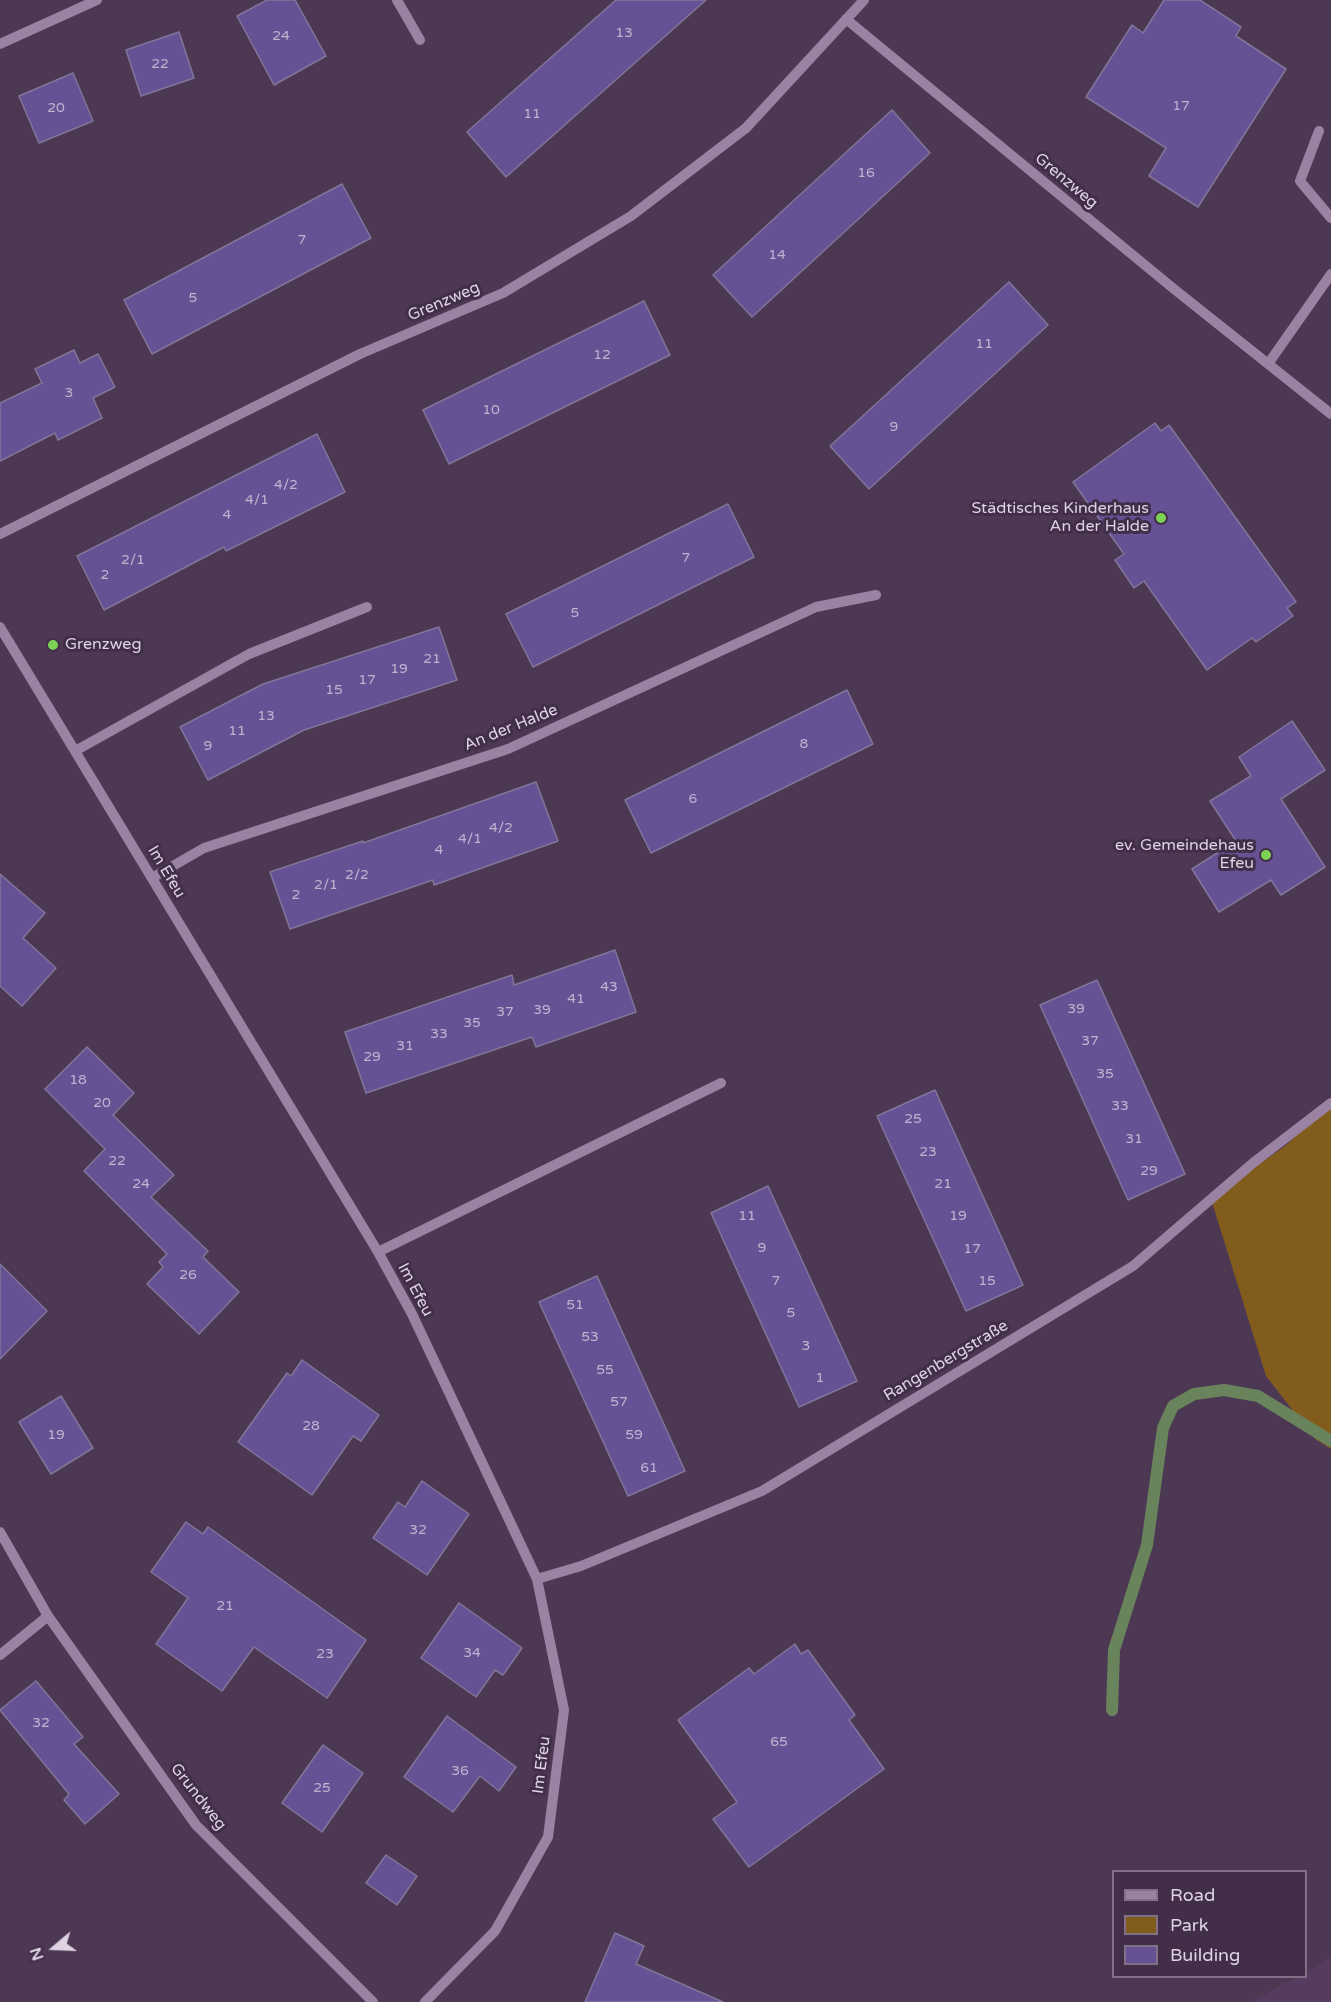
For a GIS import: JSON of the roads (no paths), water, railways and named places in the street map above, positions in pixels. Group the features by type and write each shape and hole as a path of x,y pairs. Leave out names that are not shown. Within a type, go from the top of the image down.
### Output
{"street":[{"path":"0,45 97,0"},
{"path":"397,0 420,40"},
{"name":"Grenzweg","path":"0,534 360,354 503,292 631,216 746,128 864,0"},
{"name":"Grenzweg","path":"846,19 1174,289 1331,414"},
{"path":"1319,131 1300,181 1331,218"},
{"path":"1268,364 1331,274"},
{"name":"An der Halde","path":"152,878 204,848 508,749 816,607 876,595"},
{"path":"75,751 249,654 367,607"},
{"name":"Im Efeu","path":"0,627 378,1252 412,1314 537,1579 564,1710 548,1837 495,1931 425,2002"},
{"path":"378,1252 721,1083"},
{"name":"Rangenbergstraße","path":"537,1579 581,1566 762,1491 1133,1266 1253,1163 1331,1103"},
{"name":"Grundweg","path":"0,1532 48,1616 196,1825 373,2002"},
{"path":"0,1655 48,1616"}],"waterway":[{"path":"1112,1710 1114,1650 1147,1545 1163,1428 1173,1406 1194,1394 1224,1390 1258,1396 1331,1441"}],"place":[{"name":"Städtisches Kinderhaus An der Halde","path":"1161,518"},
{"name":"Grenzweg","path":"53,645"},
{"name":"ev. Gemeindehaus Efeu","path":"1266,855"}]}
